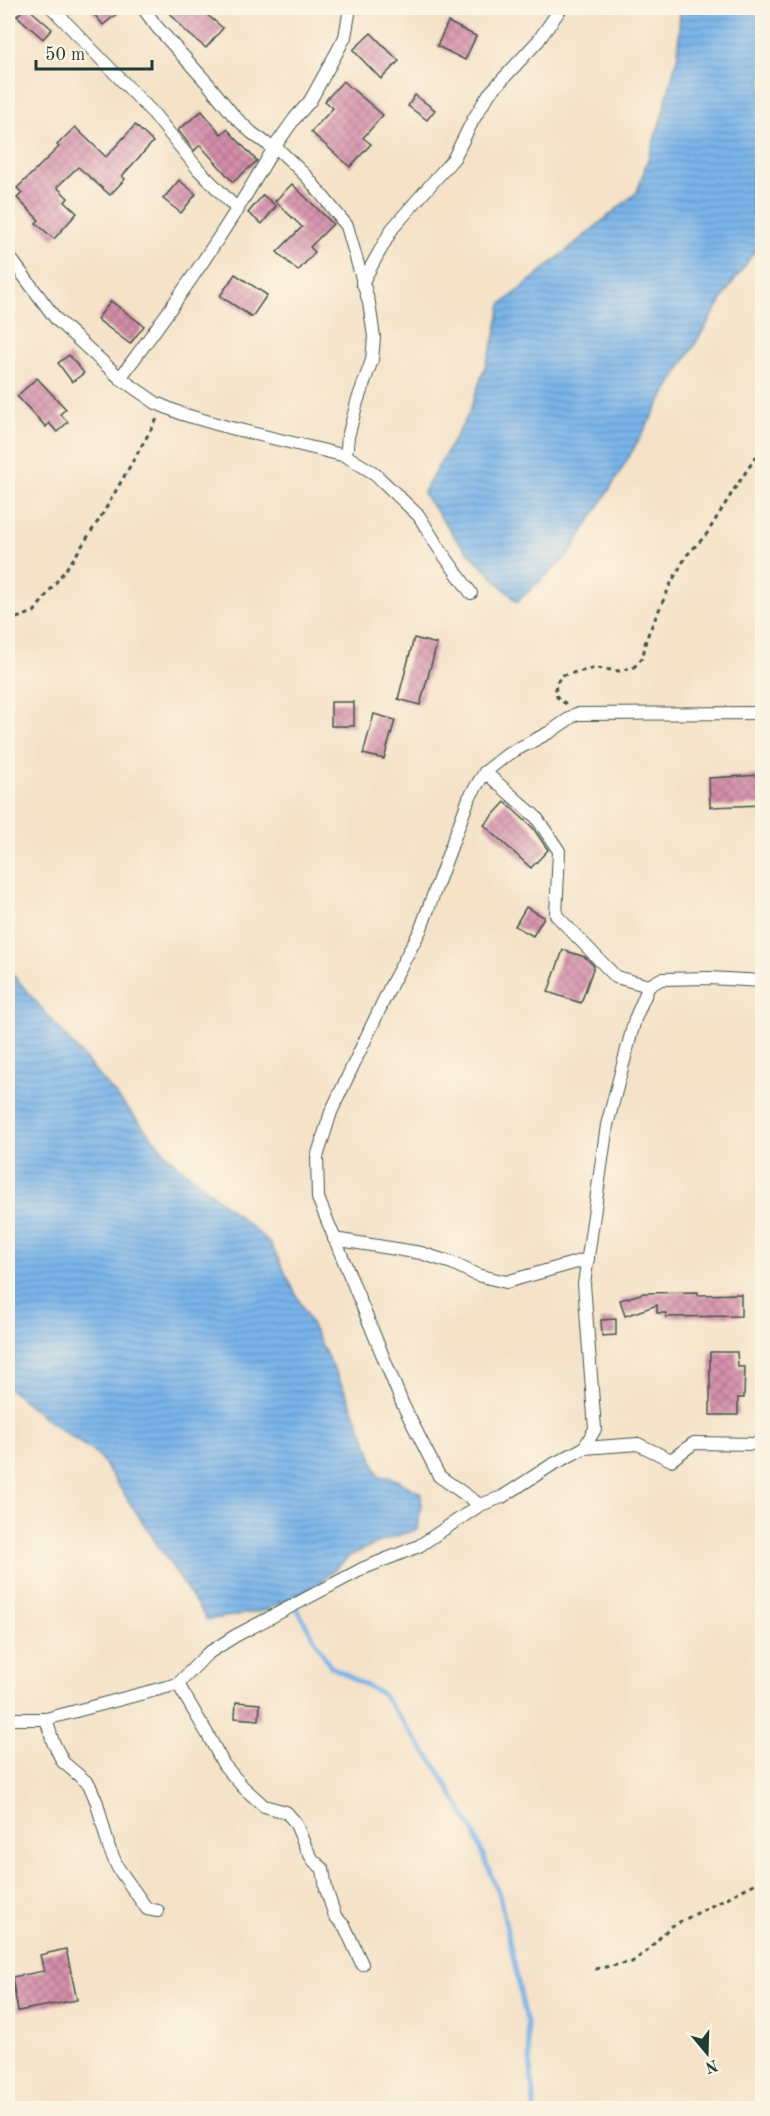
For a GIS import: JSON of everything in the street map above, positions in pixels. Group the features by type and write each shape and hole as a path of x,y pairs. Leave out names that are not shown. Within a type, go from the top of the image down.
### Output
{"street":[{"path":"52,8 154,114 198,169 238,210"},
{"path":"143,8 234,116 307,177 347,226 373,320 372,360 350,427 346,456"},
{"path":"120,378 179,299 238,210 295,117 310,101 345,37 350,8"},
{"path":"362,283 392,229 429,184 454,159 489,94 537,41 561,8"},
{"path":"8,255 56,319 120,378 156,403 226,427 346,456 374,473 419,516 471,593"},
{"path":"480,1505 439,1476 404,1404 318,1198 317,1157 331,1112 420,931 469,798 485,772 508,754 550,732 576,714 762,713"},
{"path":"485,772 536,817 559,851 556,915 616,977 649,986"},
{"path":"584,1448 596,1429 584,1284 607,1125 634,1018 649,986 661,979 709,978 762,981"},
{"path":"334,1239 421,1254 453,1263 477,1275 506,1282 588,1259"},
{"path":"8,1719 46,1719 178,1684 207,1654 236,1636 364,1568 419,1546 480,1505 502,1497 550,1466 584,1448 638,1443 671,1460 694,1443 756,1444 762,1437"},
{"path":"178,1684 230,1773 264,1806 286,1812 295,1822 306,1848 323,1869 326,1889 335,1916 345,1927 362,1964"},
{"path":"46,1719 53,1742 63,1762 89,1784 97,1803 109,1848 118,1868 147,1909 158,1911"}],"path":[{"path":"8,621 34,612 74,558 165,407"},
{"path":"576,714 557,697 555,684 563,675 596,668 619,671 634,667 643,657 646,639 672,581 687,555 706,535 762,448"},
{"path":"595,1969 632,1962 647,1951 670,1927 762,1880"}],"water":[{"path":"680,8 762,8 762,241 731,285 568,556 517,602 457,540 423,493 469,413 494,340 501,305 637,192 662,116 678,54"},
{"path":"8,969 169,1157 270,1243 345,1391 364,1434 379,1477 391,1477 422,1494 418,1529 382,1541 351,1555 317,1585 264,1611 207,1620 99,1456 50,1422 8,1388"}],"building":[{"path":"28,8 52,29 43,39 17,16"},
{"path":"89,8 124,8 103,25"},
{"path":"166,8 199,8 223,28 206,48 185,31"},
{"path":"448,22 476,36 465,60 437,46"},
{"path":"371,33 399,61 381,79 353,50"},
{"path":"343,81 383,115 363,138 371,144 350,167 311,132 333,108 325,101"},
{"path":"415,95 435,110 427,120 408,106"},
{"path":"202,111 221,134 227,129 257,161 233,182 200,145 194,151 178,130"},
{"path":"135,125 153,142 122,176 125,179 110,195 78,167 57,187 68,198 65,202 77,213 54,239 36,223 39,220 17,198 22,193 17,188 59,147 57,145 75,127 106,157"},
{"path":"179,180 196,194 181,213 163,199"},
{"path":"292,184 333,224 310,247 315,252 298,271 277,252 302,227 275,201"},
{"path":"263,195 276,206 262,224 248,213"},
{"path":"235,274 267,295 252,317 220,296"},
{"path":"111,301 144,326 130,344 97,319"},
{"path":"69,355 84,373 72,382 58,363"},
{"path":"37,378 66,409 60,414 68,422 57,432 49,423 46,427 17,396"},
{"path":"414,638 437,644 420,705 398,699"},
{"path":"331,702 354,702 354,726 331,726"},
{"path":"374,714 395,720 384,759 363,754"},
{"path":"762,775 762,805 710,807 709,778"},
{"path":"505,802 533,828 548,850 531,868 484,825"},
{"path":"526,907 544,917 533,936 515,926"},
{"path":"563,950 585,957 594,966 581,1003 548,992"},
{"path":"698,1292 698,1295 741,1294 741,1316 666,1317 666,1313 657,1313 657,1305 625,1316 620,1300 644,1293"},
{"path":"616,1319 616,1335 602,1336 601,1320"},
{"path":"710,1352 737,1352 738,1367 745,1367 744,1398 738,1398 738,1415 710,1415"},
{"path":"236,1702 260,1704 259,1720 235,1718"},
{"path":"66,1949 77,2000 18,2011 12,1977 44,1971 40,1955"}],"waterway":[{"path":"288,1593 330,1666 382,1694 435,1765 473,1830 500,1897 527,2023 534,2108"}]}
